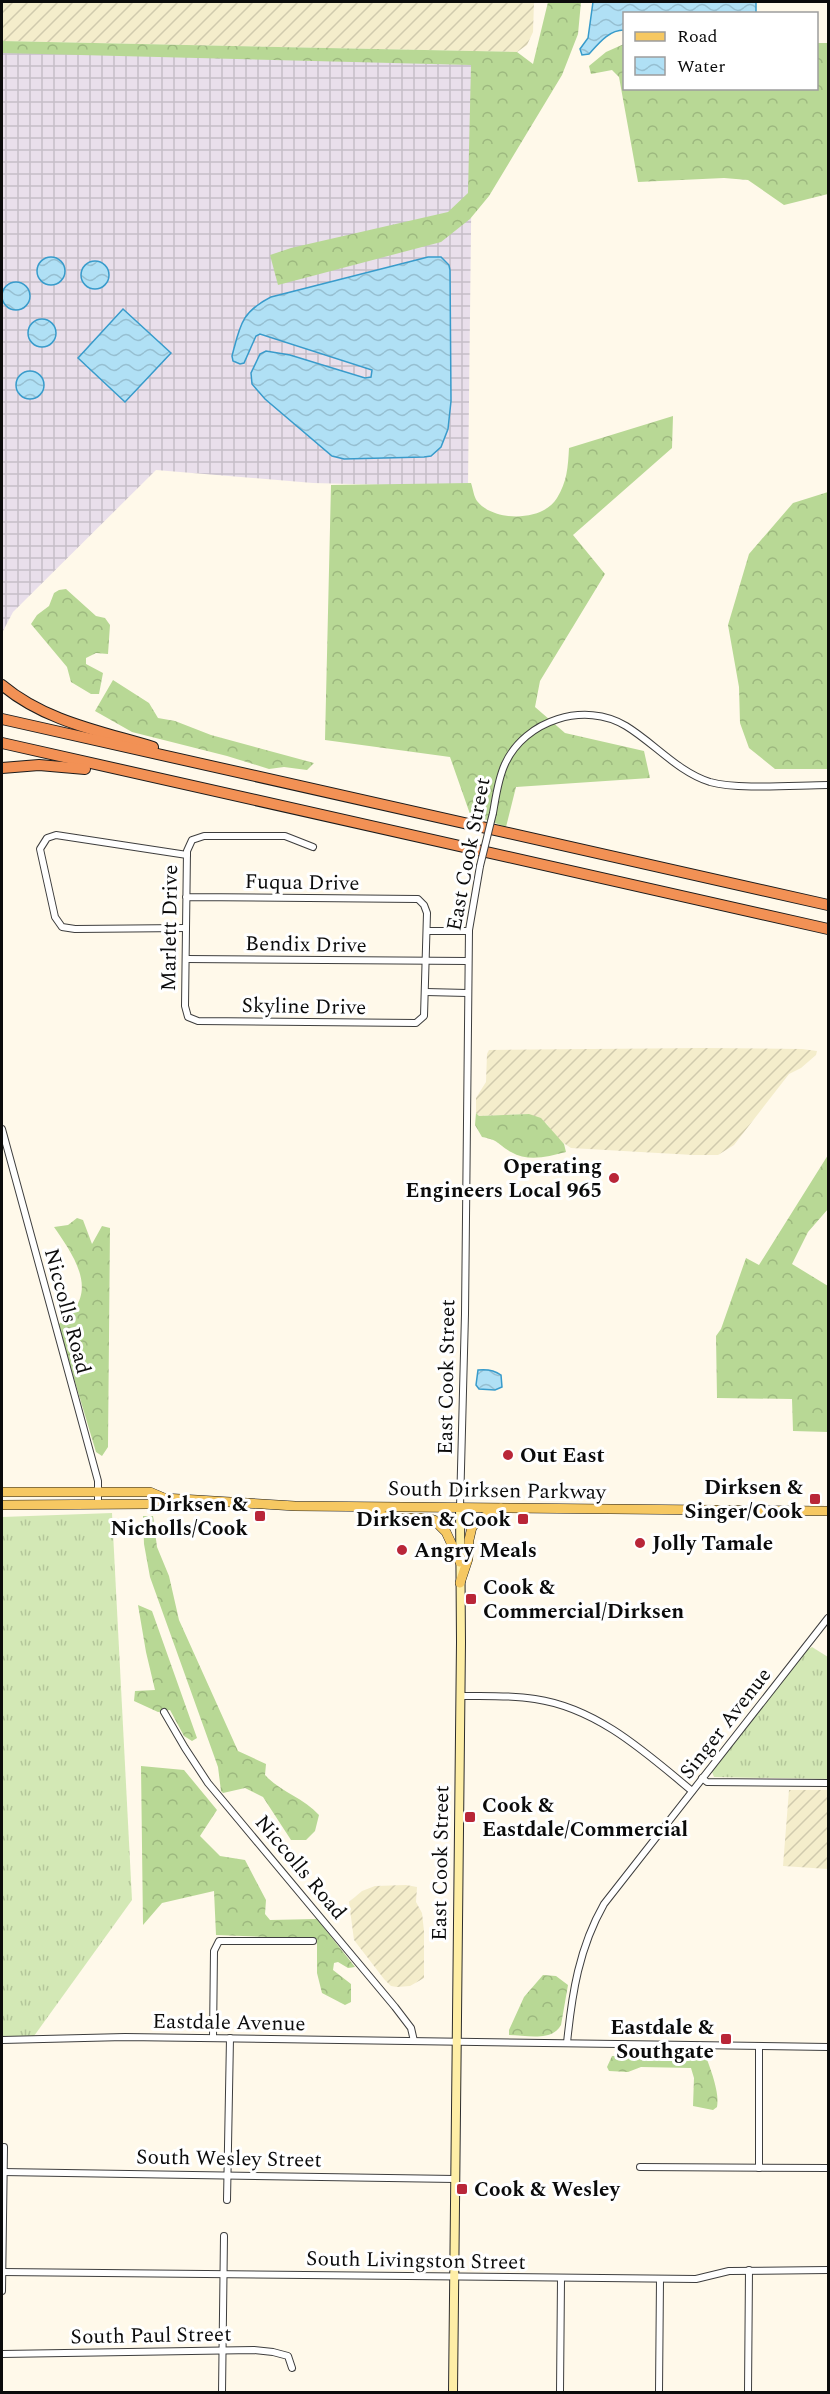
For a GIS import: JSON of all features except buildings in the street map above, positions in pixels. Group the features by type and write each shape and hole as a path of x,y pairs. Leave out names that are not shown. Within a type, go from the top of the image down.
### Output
{"highway":[{"path":"2,685 34,707 59,719 234,771"},
{"path":"2,719 828,905"},
{"path":"2,743 828,929"},
{"path":"2,768 24,765 60,765 119,776 173,782"}],"main road":[{"name":"South Dirksen Parkway","path":"2,1492 150,1491 164,1498 268,1505 828,1511"},
{"name":"South Dirksen Parkway","path":"2,1505 149,1504 164,1498"},
{"path":"358,1506 390,1518 427,1518 434,1521 446,1532 460,1562"},
{"path":"459,1583 468,1559 472,1527 482,1518 502,1508"}],"street":[{"name":"East Cook Street","path":"453,2392 461,1696 459,1583 467,1149 467,993 469,931 480,866 500,780 506,762 529,733 553,721 570,716 593,715 624,725 684,768 709,781 739,785 828,785"},
{"path":"186,928 62,927 55,917 40,849 47,838 60,835 187,855"},
{"name":"Marlett Drive","path":"188,1017 185,1006 186,897 187,855 192,840 204,836 285,836 313,847"},
{"name":"Fuqua Drive","path":"186,897 418,899 424,905 427,913 427,931"},
{"path":"467,993 426,992 426,961 427,931 469,931"},
{"name":"Bendix Drive","path":"186,959 468,961"},
{"name":"Skyline Drive","path":"188,1017 198,1021 221,1022 412,1023 420,1020 425,1013 426,992"},
{"name":"Niccolls Road","path":"2,1129 98,1481 98,1503"},
{"name":"Singer Avenue","path":"567,2043 576,1974 582,1952 597,1917 614,1890 828,1618"},
{"path":"461,1696 521,1697 570,1707 611,1727 692,1791"},
{"name":"Niccolls Road","path":"165,1712 198,1770 395,2007 411,2028 414,2041"},
{"path":"702,1778 707,1782 828,1783"},
{"path":"213,2038 214,1951 219,1941 313,1941"},
{"name":"Eastdale Avenue","path":"2,2040 124,2037 828,2047"},
{"path":"227,2200 230,2038"},
{"path":"759,2046 759,2168"},
{"path":"2,2291 4,2147"},
{"path":"640,2167 828,2168"},
{"name":"South Wesley Street","path":"3,2172 455,2179"},
{"path":"222,2392 224,2236"},
{"path":"748,2392 749,2270"},
{"name":"South Livingston Street","path":"2,2272 696,2279 729,2271 828,2270"},
{"path":"560,2392 561,2279"},
{"path":"659,2392 660,2279"},
{"name":"South Paul Street","path":"2,2354 255,2350 282,2353 288,2356 292,2368"}],"shaded area":[{"path":"2,2 534,2 533,32 527,45 517,52 2,41"},
{"path":"2,47 473,57 468,487 313,483 156,470 13,612 2,633"},
{"path":"703,1048 817,1051 816,1055 801,1068 789,1074 734,1145 718,1155 571,1148 556,1138 547,1124 528,1114 479,1116 476,1113 476,1098 486,1082 489,1050"},
{"path":"789,1790 828,1790 828,1869 783,1866"},
{"path":"375,1886 417,1887 416,1902 422,1913 424,1931 424,1978 410,1986 397,1987 391,1986 384,1979 354,1940 349,1902 362,1891"}],"green space":[{"path":"548,2 581,2 578,34 562,75 489,196 470,219 441,242 278,285 270,255 291,248 448,212 468,193 471,65 2,53 2,41 517,52 533,64"},
{"path":"818,43 828,43 828,194 784,205 748,180 724,178 638,182 619,77 612,70 591,74 589,66 606,52 623,44 623,90 818,90"},
{"path":"673,416 672,448 573,535 605,574 540,681 535,707 565,733 644,751 650,778 516,787 506,827 470,814 450,757 325,740 331,485 471,483 476,499 484,508 506,516 530,515 541,512 557,498 565,480 569,448"},
{"path":"828,492 828,769 775,769 749,748 740,723 739,687 728,625 749,554 793,503"},
{"path":"66,589 96,616 105,618 110,625 108,654 96,653 86,658 86,664 103,673 99,694 91,694 71,682 67,667 31,624 37,615 49,606 54,593"},
{"path":"113,680 149,703 158,718 175,721 211,735 314,763 307,770 284,767 269,769 132,732 95,711"},
{"path":"476,1113 479,1116 529,1114 541,1118 564,1144 566,1152 538,1158 517,1155 495,1141 482,1137 475,1125"},
{"path":"828,1155 828,1209 808,1232 792,1264 828,1286 828,1432 793,1431 792,1399 717,1398 716,1336 721,1329 746,1258 759,1265"},
{"path":"77,1218 83,1220 92,1244 102,1226 110,1228 108,1447 102,1456 96,1452 58,1325 75,1308 82,1287 81,1277 72,1255 54,1227 68,1225"},
{"path":"112,1513 132,1900 34,2036 2,2036 2,1517"},
{"path":"143,1516 153,1516 157,1547 169,1576 179,1620 238,1751 266,1764 265,1775 271,1781 319,1815 315,1831 306,1840 291,1840 263,1797 245,1788 223,1793 221,1791 218,1767 150,1577 144,1544"},
{"path":"138,1605 152,1611 197,1738 192,1741 184,1736 170,1710 158,1712 134,1701 135,1691 155,1690"},
{"path":"812,1647 828,1657 828,1779 714,1777 712,1772 715,1766 807,1650"},
{"path":"141,1766 184,1770 217,1810 200,1836 220,1856 245,1860 266,1900 265,1914 270,1920 317,1919 355,1967 348,1968 338,1962 334,1963 333,1970 351,1984 351,2002 345,2005 322,1993 317,1973 317,1939 216,1935 214,1891 162,1903 143,1925"},
{"path":"543,1975 556,1976 568,1985 561,2025 557,2030 545,2036 509,2035 509,2030 524,1997"},
{"path":"612,2056 706,2057 716,2089 717,2107 713,2110 693,2106 694,2078 691,2068 641,2067 628,2072 609,2071 607,2067"}],"water":[{"path":"593,2 756,2 756,12 623,12 623,30 609,35 589,54 582,55 580,49 588,38"},
{"path":"51,257 61,261 65,271 61,281 51,285 41,281 37,271 41,261"},
{"path":"428,257 441,257 449,265 450,270 451,401 448,429 441,447 431,456 344,459 332,456 265,399 252,384 251,373 260,354 266,351 290,355 365,378 371,377 372,370 260,334 256,336 244,363 233,361 237,336 243,321 253,308 271,297"},
{"path":"95,261 105,265 109,275 105,285 95,289 85,285 81,275 85,265"},
{"path":"16,282 26,286 30,296 26,306 16,310 6,306 2,296 6,286"},
{"path":"123,309 171,353 125,402 78,358"},
{"path":"42,319 52,323 56,333 52,343 42,347 32,343 28,333 32,323"},
{"path":"30,371 40,375 44,385 40,395 30,399 20,395 16,385 20,375"},
{"path":"478,1370 490,1370 501,1375 502,1387 495,1390 479,1389 476,1385"}],"place":[{"name":"Operating Engineers Local 965","path":"614,1178"},
{"name":"Out East","path":"508,1455"},
{"name":"Dirksen & Singer/Cook","path":"815,1499"},
{"name":"Dirksen & Nicholls/Cook","path":"260,1516"},
{"name":"Dirksen & Cook","path":"523,1519"},
{"name":"Jolly Tamale","path":"640,1543"},
{"name":"Angry Meals","path":"402,1550"},
{"name":"Cook & Commercial/Dirksen","path":"471,1599"},
{"name":"Cook & Eastdale/Commercial","path":"470,1817"},
{"name":"Eastdale & Southgate","path":"726,2039"},
{"name":"Cook & Wesley","path":"462,2189"}]}
